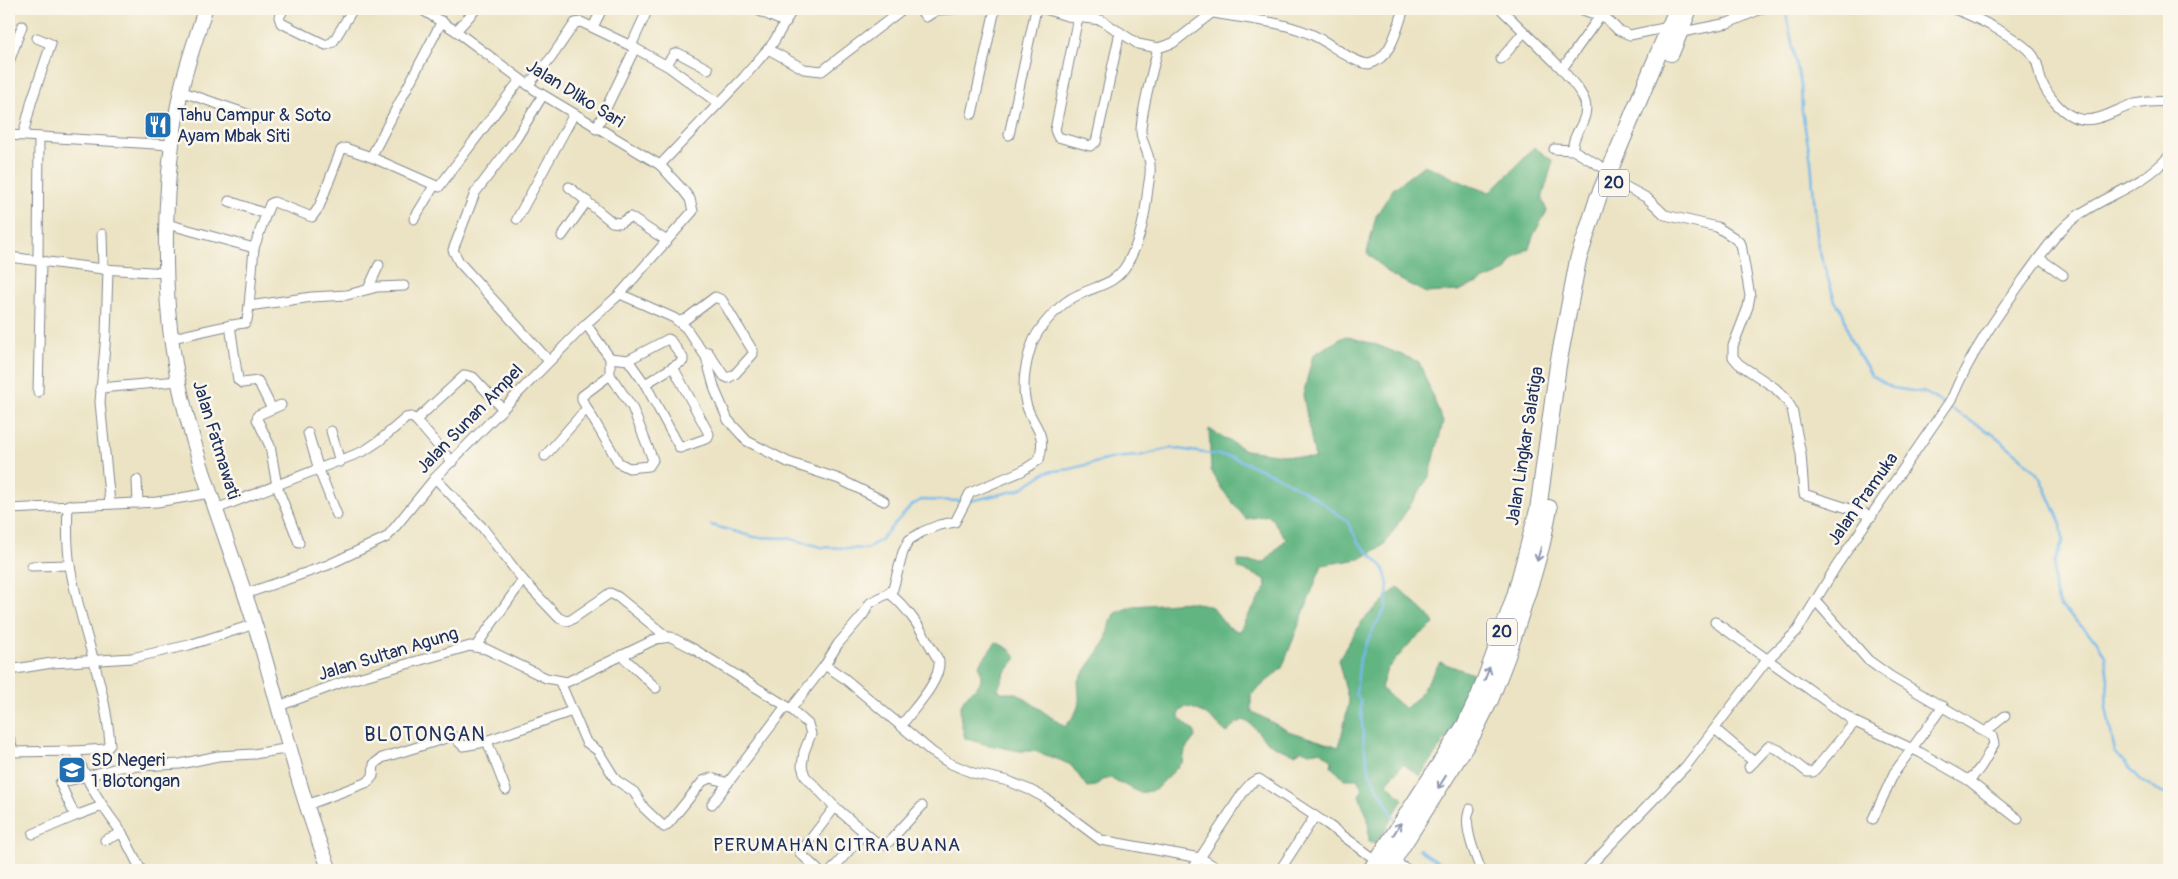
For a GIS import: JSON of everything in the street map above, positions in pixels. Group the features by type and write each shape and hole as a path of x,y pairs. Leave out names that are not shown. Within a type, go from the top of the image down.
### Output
{"highway":[{"name":"Jalan Lingkar Salatiga","path":"1674,30 1677,9"},
{"name":"Jalan Lingkar Salatiga","path":"1383,866 1450,760 1479,696 1515,596 1543,511 1558,365 1571,291 1590,219 1612,176 1674,30 1689,9"}],"main road":[{"name":"Jalan Fatmawati","path":"205,9 180,91 171,145 167,224 167,273 171,338 178,381 210,493 255,624 307,805 330,870"}],"street":[{"path":"284,9 280,16 281,23 326,45 332,42 353,9"},
{"name":"Jalan Dliko Sari","path":"421,9 456,30 528,86 596,129 621,141 660,166 690,199 693,211 688,218"},
{"path":"456,30 476,9"},
{"path":"593,28 602,9"},
{"path":"596,129 648,9"},
{"path":"755,9 786,23"},
{"path":"660,166 718,103 744,78 768,49 793,9"},
{"path":"768,49 804,68 822,71 903,9"},
{"path":"919,9 926,17 937,10 953,9"},
{"path":"972,114 995,9"},
{"path":"1009,135 1036,9"},
{"path":"1045,9 1052,12 1101,20 1138,44 1158,48 1173,43 1215,11 1294,28 1310,34 1358,61 1370,64 1382,56 1392,43 1404,9"},
{"path":"1501,9 1562,69 1584,99 1587,108 1586,118 1574,140 1573,150"},
{"path":"1580,9 1600,16 1628,35 1728,23 1761,9"},
{"path":"1954,9 2004,34 2030,52 2036,60 2042,81 2049,94 2069,114 2078,119 2086,120 2103,116 2134,104 2169,102"},
{"path":"1562,69 1600,16"},
{"path":"1078,17 1054,130 1058,137 1090,146 1096,142 1120,32"},
{"path":"371,157 442,21"},
{"path":"528,86 551,58 575,23 581,22 666,65 718,103"},
{"path":"9,62 22,26"},
{"path":"1502,59 1524,32"},
{"path":"24,135 32,100 51,44 37,38"},
{"path":"712,804 825,664 870,603 889,594 896,583 903,552 909,540 939,525 955,522 972,492 1001,481 1038,461 1042,447 1041,434 1025,398 1026,367 1032,344 1039,332 1063,303 1078,294 1111,282 1120,275 1137,245 1142,229 1150,165 1140,131 1158,48"},
{"path":"666,65 674,54 678,53 708,69"},
{"path":"171,338 210,331 217,326 246,322 254,248 270,204 274,202 312,217 319,207 342,150 345,148 371,157 434,186 440,186 520,80"},
{"path":"180,91 227,105 259,118"},
{"path":"543,95 516,139 475,193 452,248 458,262 549,361"},
{"path":"517,219 574,114"},
{"path":"9,135 171,145"},
{"path":"38,392 39,137"},
{"path":"1554,149 1573,150 1647,198 1665,215 1717,228 1741,244 1750,296 1748,307 1733,346 1734,357 1739,364 1775,388 1792,409 1801,454 1804,494 1872,516"},
{"name":"Jalan Pramuka","path":"1586,870 1686,766 1767,660 1797,630 1815,600 1952,398 1968,364 2002,309 2055,237 2074,219 2149,176 2169,156"},
{"path":"414,219 434,186"},
{"path":"570,187 612,222 620,223 630,217 666,241"},
{"path":"562,236 587,201"},
{"path":"229,202 266,214"},
{"name":"Jalan Sunan Ampel","path":"245,594 328,565 379,542 393,530 435,478 586,324 620,294 688,218"},
{"path":"167,224 254,248"},
{"path":"102,234 106,269 106,334 100,388 101,419 110,504"},
{"path":"9,257 106,269 167,273"},
{"path":"2039,258 2063,275"},
{"path":"368,289 379,265"},
{"path":"249,306 312,297 347,296 368,289 404,286"},
{"path":"620,294 682,320 726,378 735,374 752,357 753,351 719,298 715,297 682,320"},
{"path":"682,320 706,357 721,406 728,420 747,441 788,462 839,479 884,501"},
{"path":"586,324 610,358 610,375 632,407 653,456 650,465 629,468 619,463 587,408 582,396 610,375"},
{"path":"230,325 238,380 242,383 259,383 276,407 256,417 270,446 277,486 299,542"},
{"path":"610,358 628,360 668,339 684,358 683,361 645,384"},
{"path":"628,360 645,384 680,448 708,438 709,434 673,367"},
{"path":"416,420 461,378 468,375 473,376 503,409"},
{"path":"100,388 178,381"},
{"path":"545,456 587,408"},
{"path":"216,510 340,462 372,447 406,418 411,417 416,420 452,462"},
{"path":"330,431 340,462"},
{"path":"308,433 319,470 337,515"},
{"path":"435,478 482,527 523,580 559,618 566,621 610,593 618,597 667,637 711,659 789,708 808,724 812,730 804,752 802,771 815,788 878,844 886,845 922,806"},
{"path":"137,480 138,503"},
{"path":"9,509 157,502 210,493"},
{"path":"9,737 11,751 75,751 106,749 110,745 95,661 81,616 70,565 67,534 68,505"},
{"path":"32,566 70,565"},
{"path":"476,646 523,580"},
{"path":"889,594 903,605 921,631 939,661 940,666 936,678 901,726"},
{"path":"1815,600 1868,660 1890,676 1992,736 1994,744 1980,768 1968,780"},
{"path":"1715,622 1855,722 1911,748 1968,780 2018,818"},
{"path":"9,670 52,662 132,658 189,645 255,624"},
{"path":"667,637 656,639 621,655 572,681 560,682 572,711 586,742 598,751 616,780 634,792 644,808 664,827 703,781 711,778 728,783"},
{"name":"Jalan Sultan Agung","path":"279,706 349,680 457,648 476,646 546,678 560,682"},
{"path":"621,655 656,688"},
{"path":"825,664 932,752 949,762 973,773 1008,781 1045,798 1101,840 1200,858 1221,870"},
{"path":"1873,819 1894,773 1943,706"},
{"path":"307,805 368,782 373,776 374,764 382,758 453,736 463,746 487,741 572,711"},
{"path":"1985,732 2005,716"},
{"path":"1715,729 1752,764 1766,748 1773,747 1808,772 1813,772 1855,722"},
{"path":"487,741 506,790"},
{"path":"75,816 60,782 121,767 180,764 218,756 254,754 291,748"},
{"path":"75,751 84,775 102,806 122,833 141,870"},
{"path":"1192,870 1244,791 1254,780 1262,780 1383,866 1408,870"},
{"path":"33,834 102,806"},
{"path":"818,870 800,853 835,807"},
{"path":"1470,809 1466,816 1472,844 1482,870"},
{"path":"1280,870 1315,816"},
{"path":"104,840 122,833"},
{"path":"832,870 864,833"}],"green space":[{"path":"1534,147 1553,161 1542,199 1547,211 1534,234 1529,248 1512,260 1506,271 1458,291 1426,293 1391,275 1367,253 1376,216 1393,189 1424,165 1473,187 1490,192"},
{"path":"1345,336 1377,345 1419,362 1443,422 1430,475 1384,545 1360,559 1322,565 1282,668 1251,695 1251,711 1288,731 1339,747 1349,702 1338,660 1363,620 1398,587 1431,618 1434,624 1412,641 1387,669 1381,688 1405,709 1418,697 1440,662 1473,674 1476,678 1461,717 1420,776 1403,764 1387,783 1403,799 1381,837 1375,843 1369,841 1368,818 1359,795 1363,789 1357,779 1345,779 1331,767 1332,760 1321,751 1309,753 1302,750 1295,754 1274,746 1243,720 1235,724 1227,733 1203,713 1186,707 1179,712 1179,718 1195,732 1195,737 1185,750 1183,762 1155,790 1140,793 1111,778 1102,780 1095,786 1087,787 1071,765 1057,759 1034,751 1020,751 965,738 960,718 961,706 968,694 979,684 981,674 979,665 996,642 1009,649 1017,658 1004,674 998,689 1003,693 1017,693 1065,727 1077,710 1079,696 1078,681 1106,641 1110,621 1117,612 1133,606 1189,602 1203,604 1212,607 1227,626 1239,632 1266,588 1265,579 1238,568 1237,561 1265,562 1286,539 1269,515 1246,519 1221,488 1211,470 1209,429 1245,450 1315,459 1303,395 1313,355"}],"waterway":[{"path":"1785,9 1801,86 1802,111 1811,161 1818,247 1835,301 1843,313 1850,339 1871,375 1893,388 1926,393 1945,405"},
{"path":"1949,408 1994,435 2023,459 2041,478 2061,524 2063,540 2054,563 2054,589 2060,606 2096,640 2105,656 2108,680 2106,707 2115,752 2139,779 2169,796"},
{"path":"970,501 1019,490 1046,472 1070,469 1114,458 1139,456 1171,448 1232,457 1279,477 1316,498 1347,521 1358,542 1383,567 1388,584 1386,608 1373,629 1360,658 1356,693 1360,701 1364,746 1370,774 1395,819"},
{"path":"711,525 754,537 788,538 821,547 866,549 880,540 911,506 921,500 962,501"},
{"path":"1419,849 1451,870"}],"place":[{"name":"Tahu Campur & Soto Ayam Mbak Siti","path":"158,125"},
{"name":"SD Negeri 1 Blotongan","path":"72,770"}],"district":[{"name":"BLOTONGAN","path":"425,734"},
{"name":"PERUMAHAN CITRA BUANA","path":"837,845"}]}
